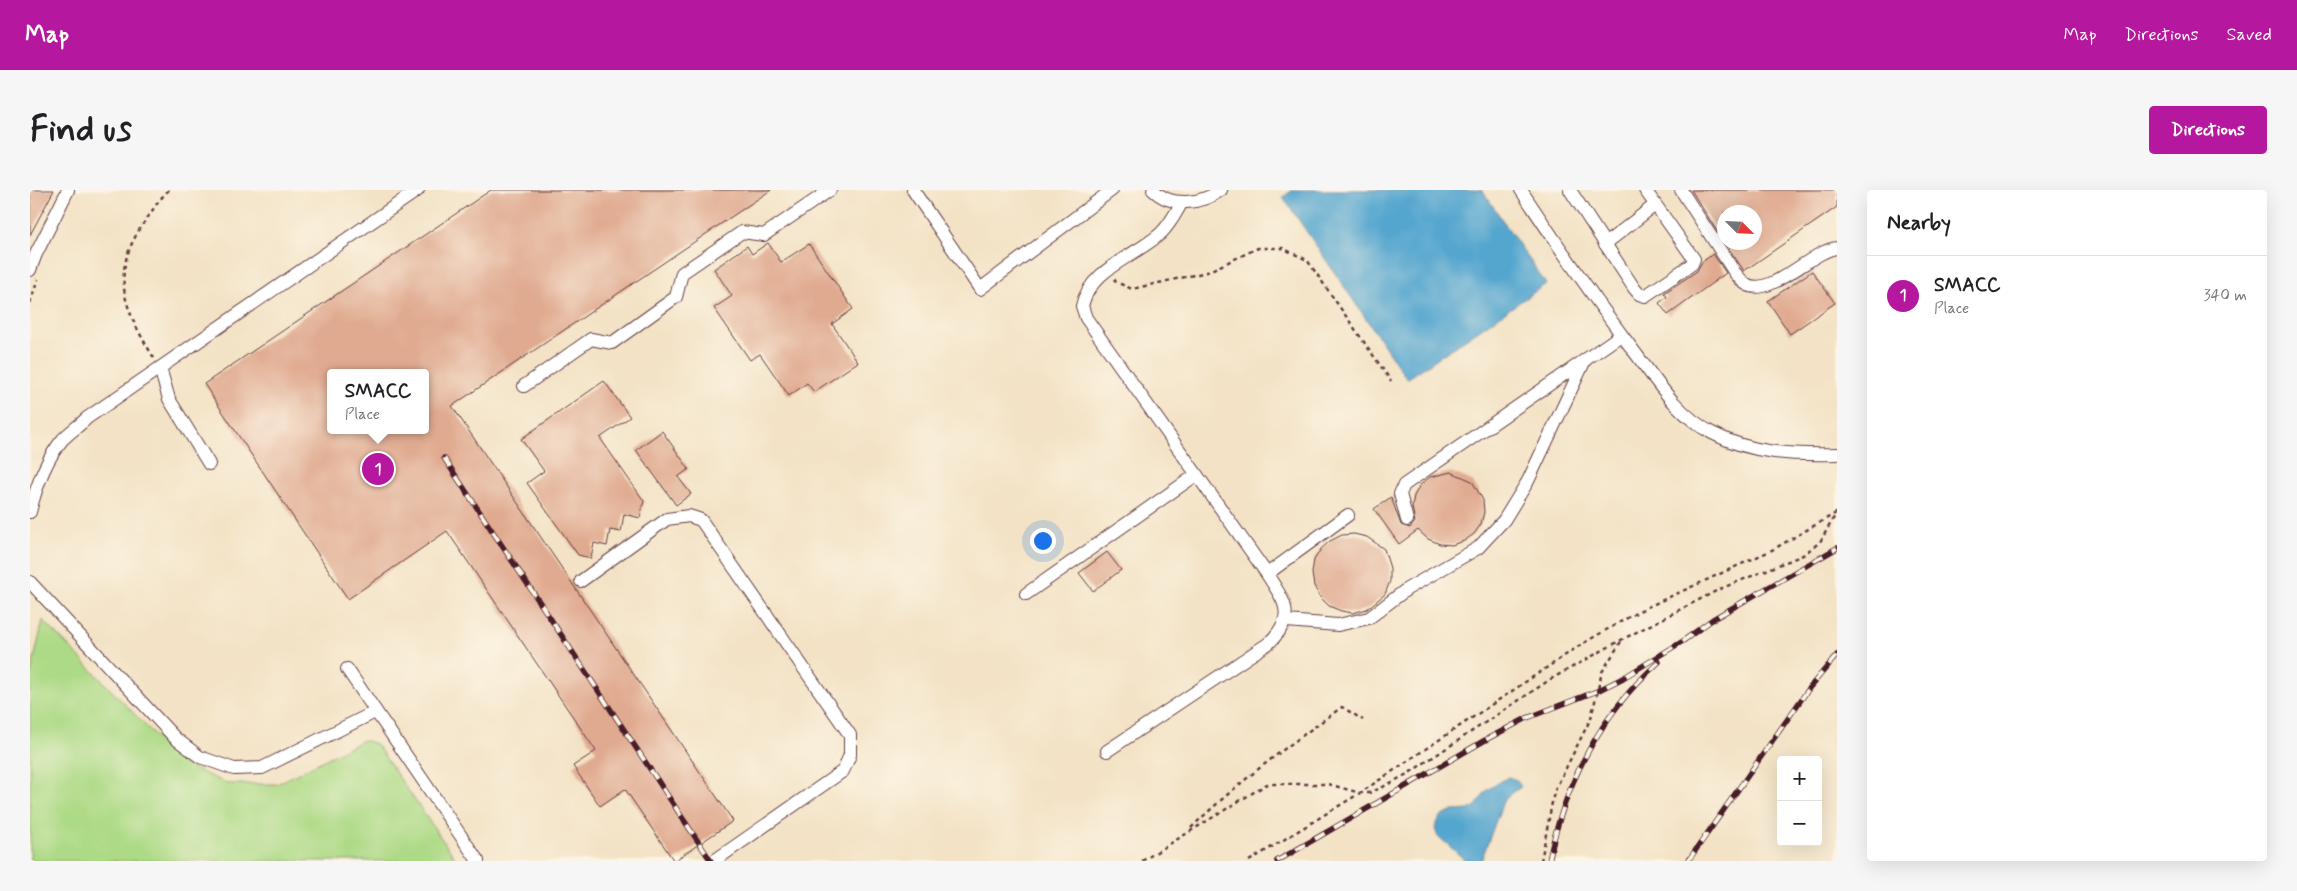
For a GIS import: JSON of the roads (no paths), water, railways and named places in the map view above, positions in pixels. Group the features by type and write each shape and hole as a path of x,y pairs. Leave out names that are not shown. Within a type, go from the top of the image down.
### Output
{"street":[{"path":"30,270 68,190"},
{"path":"30,512 33,497 48,464 63,440 87,418 418,190"},
{"path":"524,386 591,339 612,343 676,297 682,273 742,232 764,235 830,190"},
{"path":"912,190 980,289 1112,190"},
{"path":"1153,190 1168,201 1182,202 1198,201 1221,190"},
{"path":"1521,190 1593,298 1670,399 1688,416 1711,432 1764,452 1794,455 1837,454"},
{"path":"1570,190 1634,288 1639,294 1645,296 1692,264 1694,259 1645,190"},
{"path":"1681,190 1735,273 1746,284 1757,287 1778,280 1826,248 1837,248"},
{"path":"1107,751 1270,644 1286,620 1284,601 1267,574 1086,318 1082,306 1084,296 1090,286 1109,269 1160,234 1182,202"},
{"path":"1605,244 1655,205"},
{"path":"1407,520 1400,494 1404,486 1621,335"},
{"path":"1286,620 1338,625 1369,618 1407,588 1478,548 1504,520 1528,481 1585,360"},
{"path":"160,368 169,399 209,464"},
{"path":"1026,594 1196,475"},
{"path":"1267,574 1348,515"},
{"path":"581,581 666,519 689,516 701,520 850,735 850,755 843,771 714,861"},
{"path":"30,582 175,738 200,757 234,769 262,768 375,712"},
{"path":"347,669 478,861"}],"water":[{"path":"1293,190 1482,190 1546,284 1407,379 1283,197"},
{"path":"1508,777 1517,780 1521,787 1504,799 1481,861 1466,861 1437,835 1435,828 1440,817 1453,811 1468,810 1476,806 1487,790"}],"railway":[{"path":"444,458 711,861"},
{"path":"1277,861 1487,739 1527,718 1597,691 1623,678 1683,641 1713,619 1837,548"},
{"path":"1688,861 1810,687 1837,655"},
{"path":"1549,861 1564,805 1588,752 1619,704 1659,662"}],"place":[{"name":"SMACC","path":"378,469"}]}
